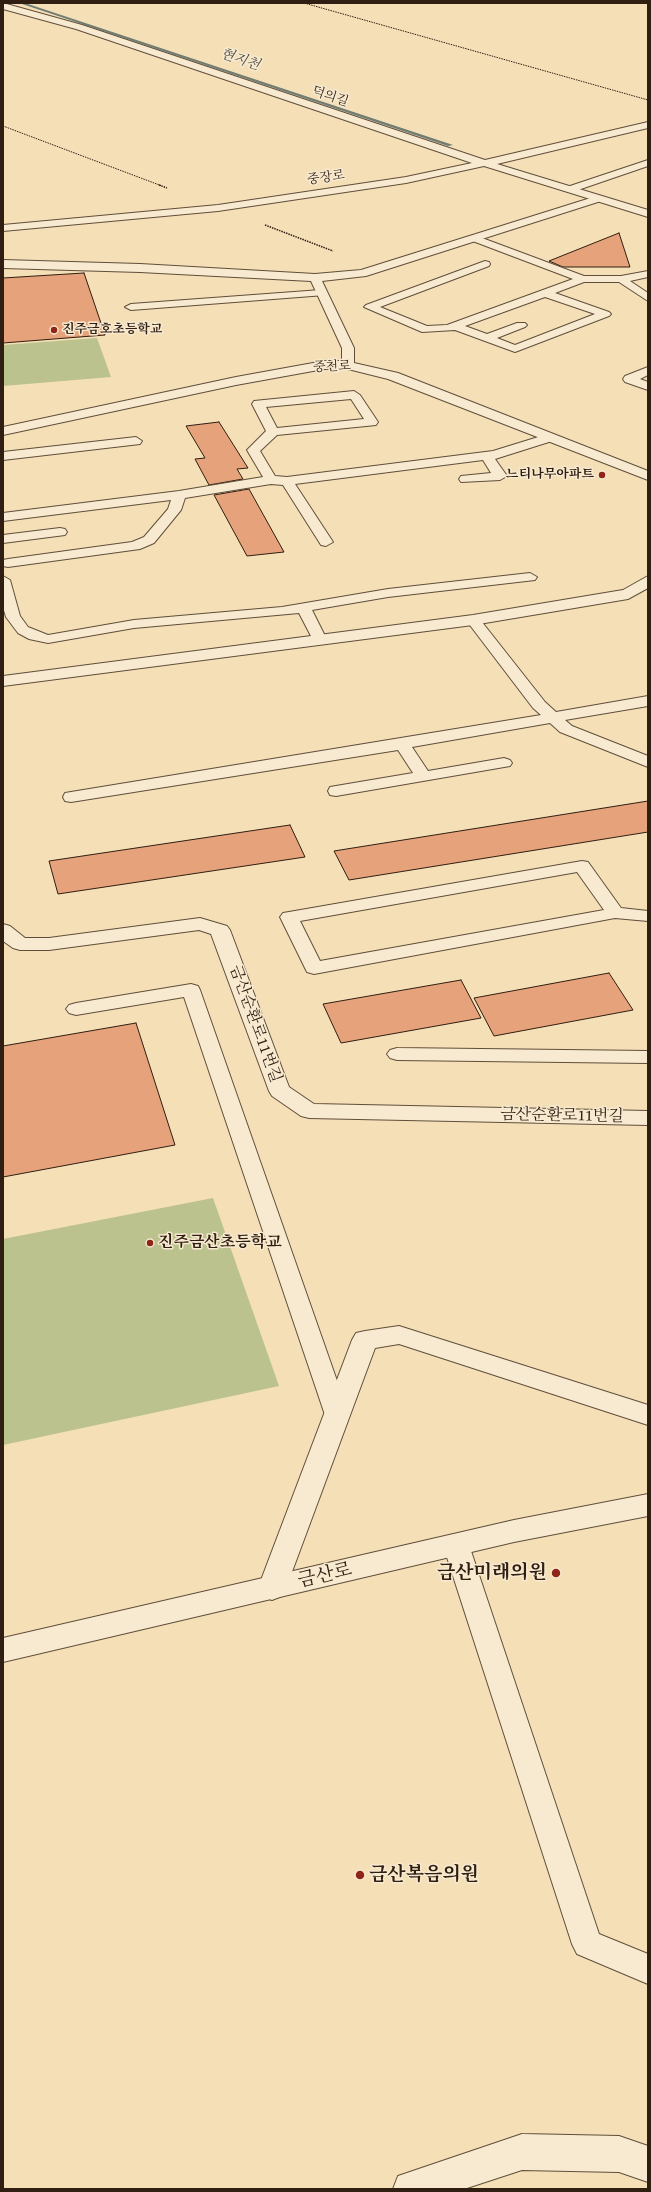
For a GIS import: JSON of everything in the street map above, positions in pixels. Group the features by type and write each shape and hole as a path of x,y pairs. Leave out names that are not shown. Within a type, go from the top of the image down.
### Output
{"street":[{"name":"덕의길","path":"3,6 79,27 484,163 648,214"},
{"name":"중장로","path":"3,228 218,208 406,180 546,150 648,125"},
{"path":"571,189 648,163"},
{"path":"3,264 140,268 315,278 362,273 598,199"},
{"path":"315,278 348,348 348,364"},
{"name":"중천로","path":"3,431 236,381 324,365 348,364 393,376 648,476"},
{"path":"3,681 473,620 628,594 648,581"},
{"name":"금산순환로11번길","path":"3,930 4,933 20,944 49,944 200,924 220,930 280,1091 309,1111 648,1118"},
{"path":"272,1588 365,1340 399,1335 648,1415"},
{"name":"금산로","path":"3,1650 514,1531 648,1505"},
{"path":"411,2189 522,2152 619,2154 648,2164"}],"lane":[{"path":"474,238 583,279"},
{"path":"485,264 370,307 426,330 455,326 583,279 621,279 648,274"},
{"path":"621,279 648,298"},
{"path":"455,326 515,349 605,314 546,292"},
{"path":"130,307 321,293"},
{"path":"487,338 521,325"},
{"path":"648,370 629,379 648,386"},
{"path":"271,480 253,450 273,432 372,422 354,395 258,404 273,432"},
{"path":"3,517 179,495 271,480 287,481 487,456 548,438"},
{"path":"3,456 136,441"},
{"path":"466,480 500,476 487,456"},
{"path":"287,481 326,542"},
{"path":"3,548 5,565 135,546 149,540 174,510 179,495"},
{"path":"3,539 60,532"},
{"path":"3,580 12,617 23,630 34,636 48,639 134,624 228,618 404,591 530,577"},
{"path":"303,607 320,640"},
{"path":"473,620 539,705 566,729 648,762"},
{"path":"71,798 402,744 648,701"},
{"path":"402,744 424,776"},
{"path":"336,791 504,763"},
{"path":"615,913 582,866 289,917 314,968 615,913 648,916"},
{"path":"76,1009 190,990 337,1415"},
{"path":"397,1054 648,1057"},
{"path":"456,1545 587,1944 648,1969"}],"path":[{"path":"304,3 648,100"}],"green space":[{"path":"97,338 111,377 3,386 3,345"},
{"path":"213,1198 279,1386 3,1445 3,1239"}],"building":[{"path":"619,233 630,267 563,267 549,261"},
{"path":"84,273 105,335 3,343 3,278"},
{"path":"219,422 248,468 237,469 243,479 209,485 195,459 205,458 186,426"},
{"path":"249,489 284,552 247,556 214,495"},
{"path":"648,801 648,832 349,880 334,851"},
{"path":"290,825 305,857 58,894 49,861"},
{"path":"609,973 633,1010 494,1036 474,998"},
{"path":"461,980 481,1018 341,1043 323,1004"},
{"path":"136,1023 175,1145 3,1177 3,1046"}],"waterway":[{"name":"현지천","path":"21,3 450,145"}],"place":[{"name":"진주금호초등학교","path":"54,330"},
{"name":"느티나무아파트","path":"602,475"},
{"name":"진주금산초등학교","path":"150,1243"},
{"name":"금산미래의원","path":"556,1573"},
{"name":"금산복음의원","path":"360,1875"}]}
